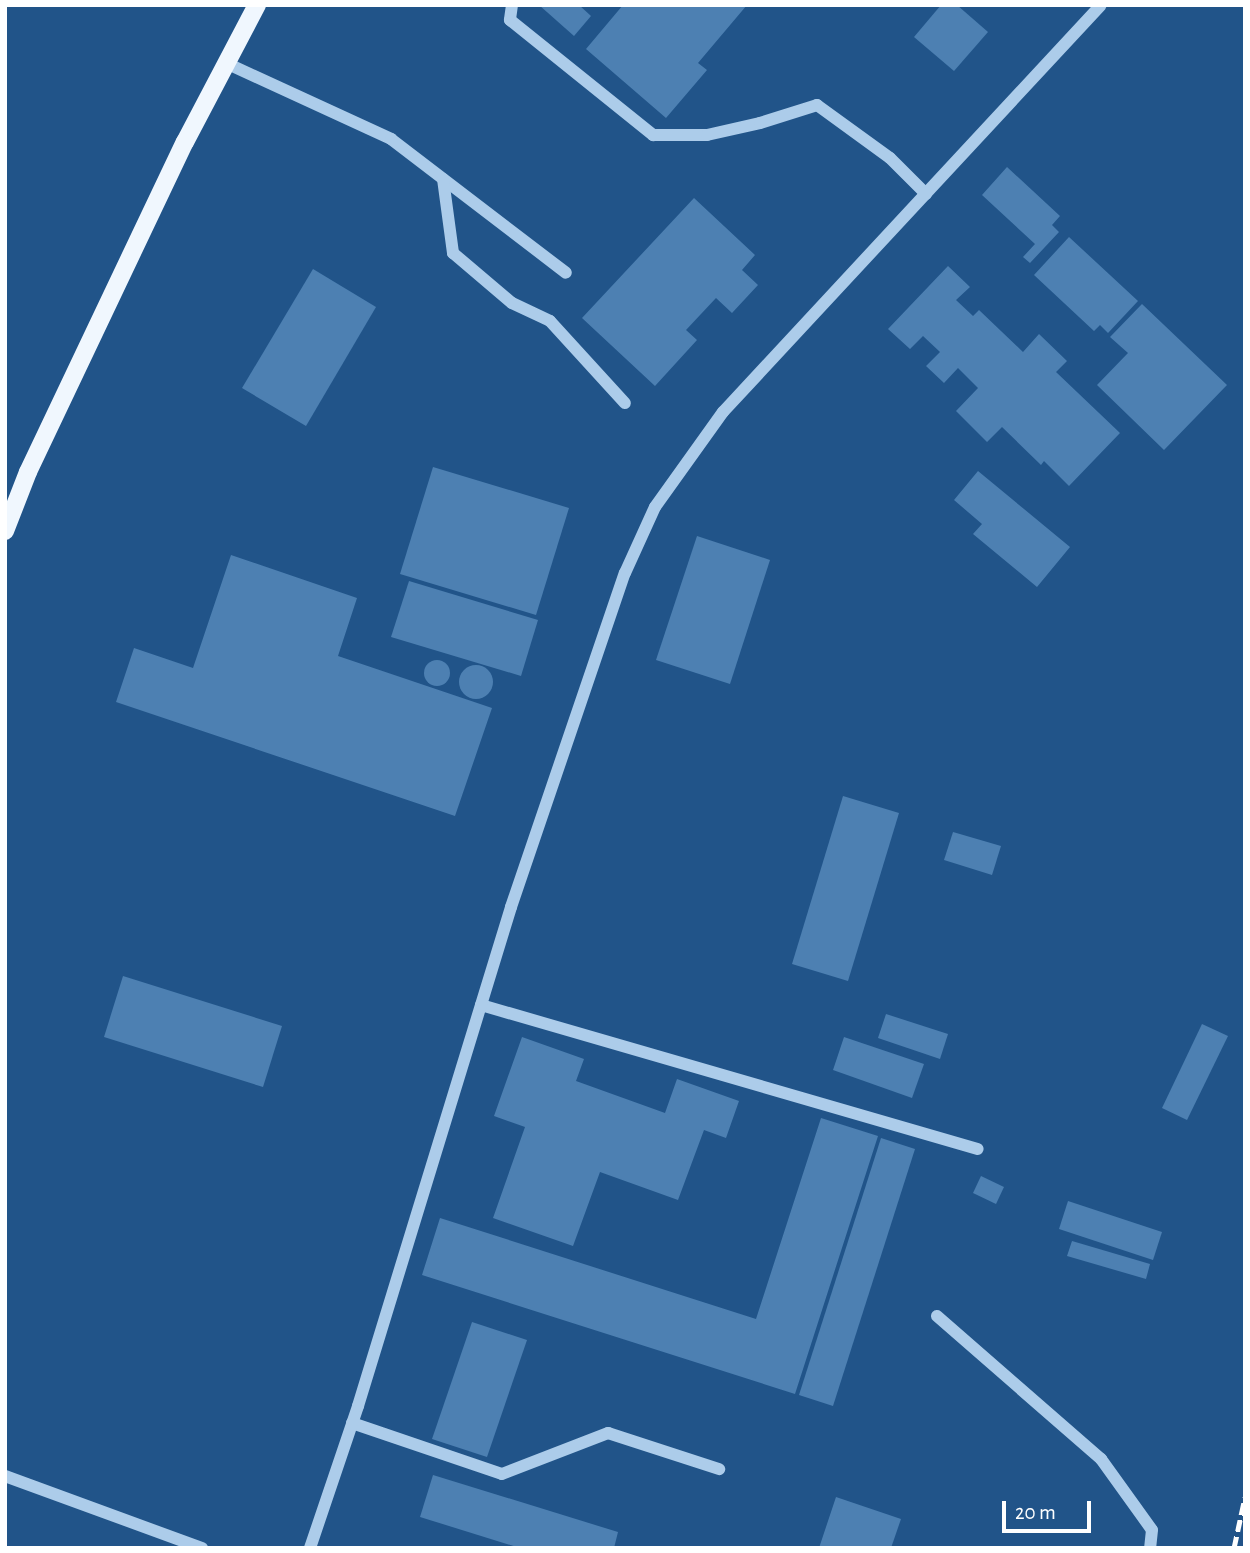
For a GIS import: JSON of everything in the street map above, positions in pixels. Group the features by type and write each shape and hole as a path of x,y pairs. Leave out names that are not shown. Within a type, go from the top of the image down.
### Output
{"main road":[{"path":"5,531 28,472 186,142 257,5"}],"lane":[{"path":"512,5 510,20 653,135 707,135 760,123 817,105 890,158 926,194"},
{"path":"310,1548 588,678 625,573 655,507 723,412 1101,5"},
{"path":"226,63 391,139 566,273"},
{"path":"443,179 453,253 512,303 550,321 625,403"},
{"path":"481,1006 978,1149"},
{"path":"937,1316 1101,1460 1152,1530 1150,1548"},
{"path":"352,1423 502,1474 608,1433 719,1469"},
{"path":"5,1476 169,1542 202,1548"}],"building":[{"path":"539,5 579,5 591,16 574,36"},
{"path":"623,5 747,5 698,63 707,70 666,118 586,49"},
{"path":"941,5 957,5 988,32 954,71 914,37"},
{"path":"1007,167 1060,216 1052,225 1059,232 1030,263 1023,257 1035,244 982,195"},
{"path":"694,198 755,255 742,270 758,285 732,313 716,298 686,330 697,340 655,386 582,318"},
{"path":"1069,237 1138,301 1108,333 1100,325 1094,331 1034,275"},
{"path":"948,266 970,287 956,300 973,316 979,310 1023,352 1039,334 1067,361 1056,372 1120,433 1069,486 1044,461 1041,465 1002,427 987,442 956,411 978,388 958,368 944,383 926,366 940,352 923,336 910,349 888,329"},
{"path":"313,269 376,307 306,426 242,388"},
{"path":"1142,304 1227,385 1164,450 1097,385 1128,353 1110,337"},
{"path":"433,467 569,508 536,615 400,574"},
{"path":"978,471 1070,547 1037,587 973,534 982,524 954,500"},
{"path":"697,536 770,560 730,684 656,660"},
{"path":"231,555 357,598 338,656 492,708 455,816 116,702 134,648 193,668"},
{"path":"409,581 538,620 521,676 391,637"},
{"path":"437,660 446,664 450,673 446,682 437,686 428,682 424,673 428,664"},
{"path":"476,665 488,670 493,682 488,694 476,699 464,694 459,682 464,670"},
{"path":"843,796 899,813 848,981 792,964"},
{"path":"953,832 1001,846 992,875 944,860"},
{"path":"123,976 282,1026 263,1087 104,1037"},
{"path":"886,1014 948,1034 940,1059 878,1038"},
{"path":"1202,1024 1228,1036 1187,1120 1162,1108"},
{"path":"522,1037 584,1059 576,1081 665,1113 677,1079 739,1101 726,1138 704,1130 678,1200 600,1172 573,1246 493,1218 525,1127 494,1116"},
{"path":"844,1037 924,1064 912,1098 833,1070"},
{"path":"821,1118 878,1136 795,1394 422,1275 440,1218 756,1319"},
{"path":"881,1138 915,1149 833,1406 799,1395"},
{"path":"981,1176 1004,1187 996,1204 973,1193"},
{"path":"1068,1201 1162,1232 1153,1260 1059,1229"},
{"path":"1072,1241 1150,1264 1146,1279 1067,1256"},
{"path":"472,1322 527,1340 487,1457 432,1439"},
{"path":"433,1475 618,1532 614,1548 520,1548 420,1517"},
{"path":"836,1497 901,1519 891,1548 819,1548"}],"railway":[{"path":"1234,1548 1245,1497"}]}
